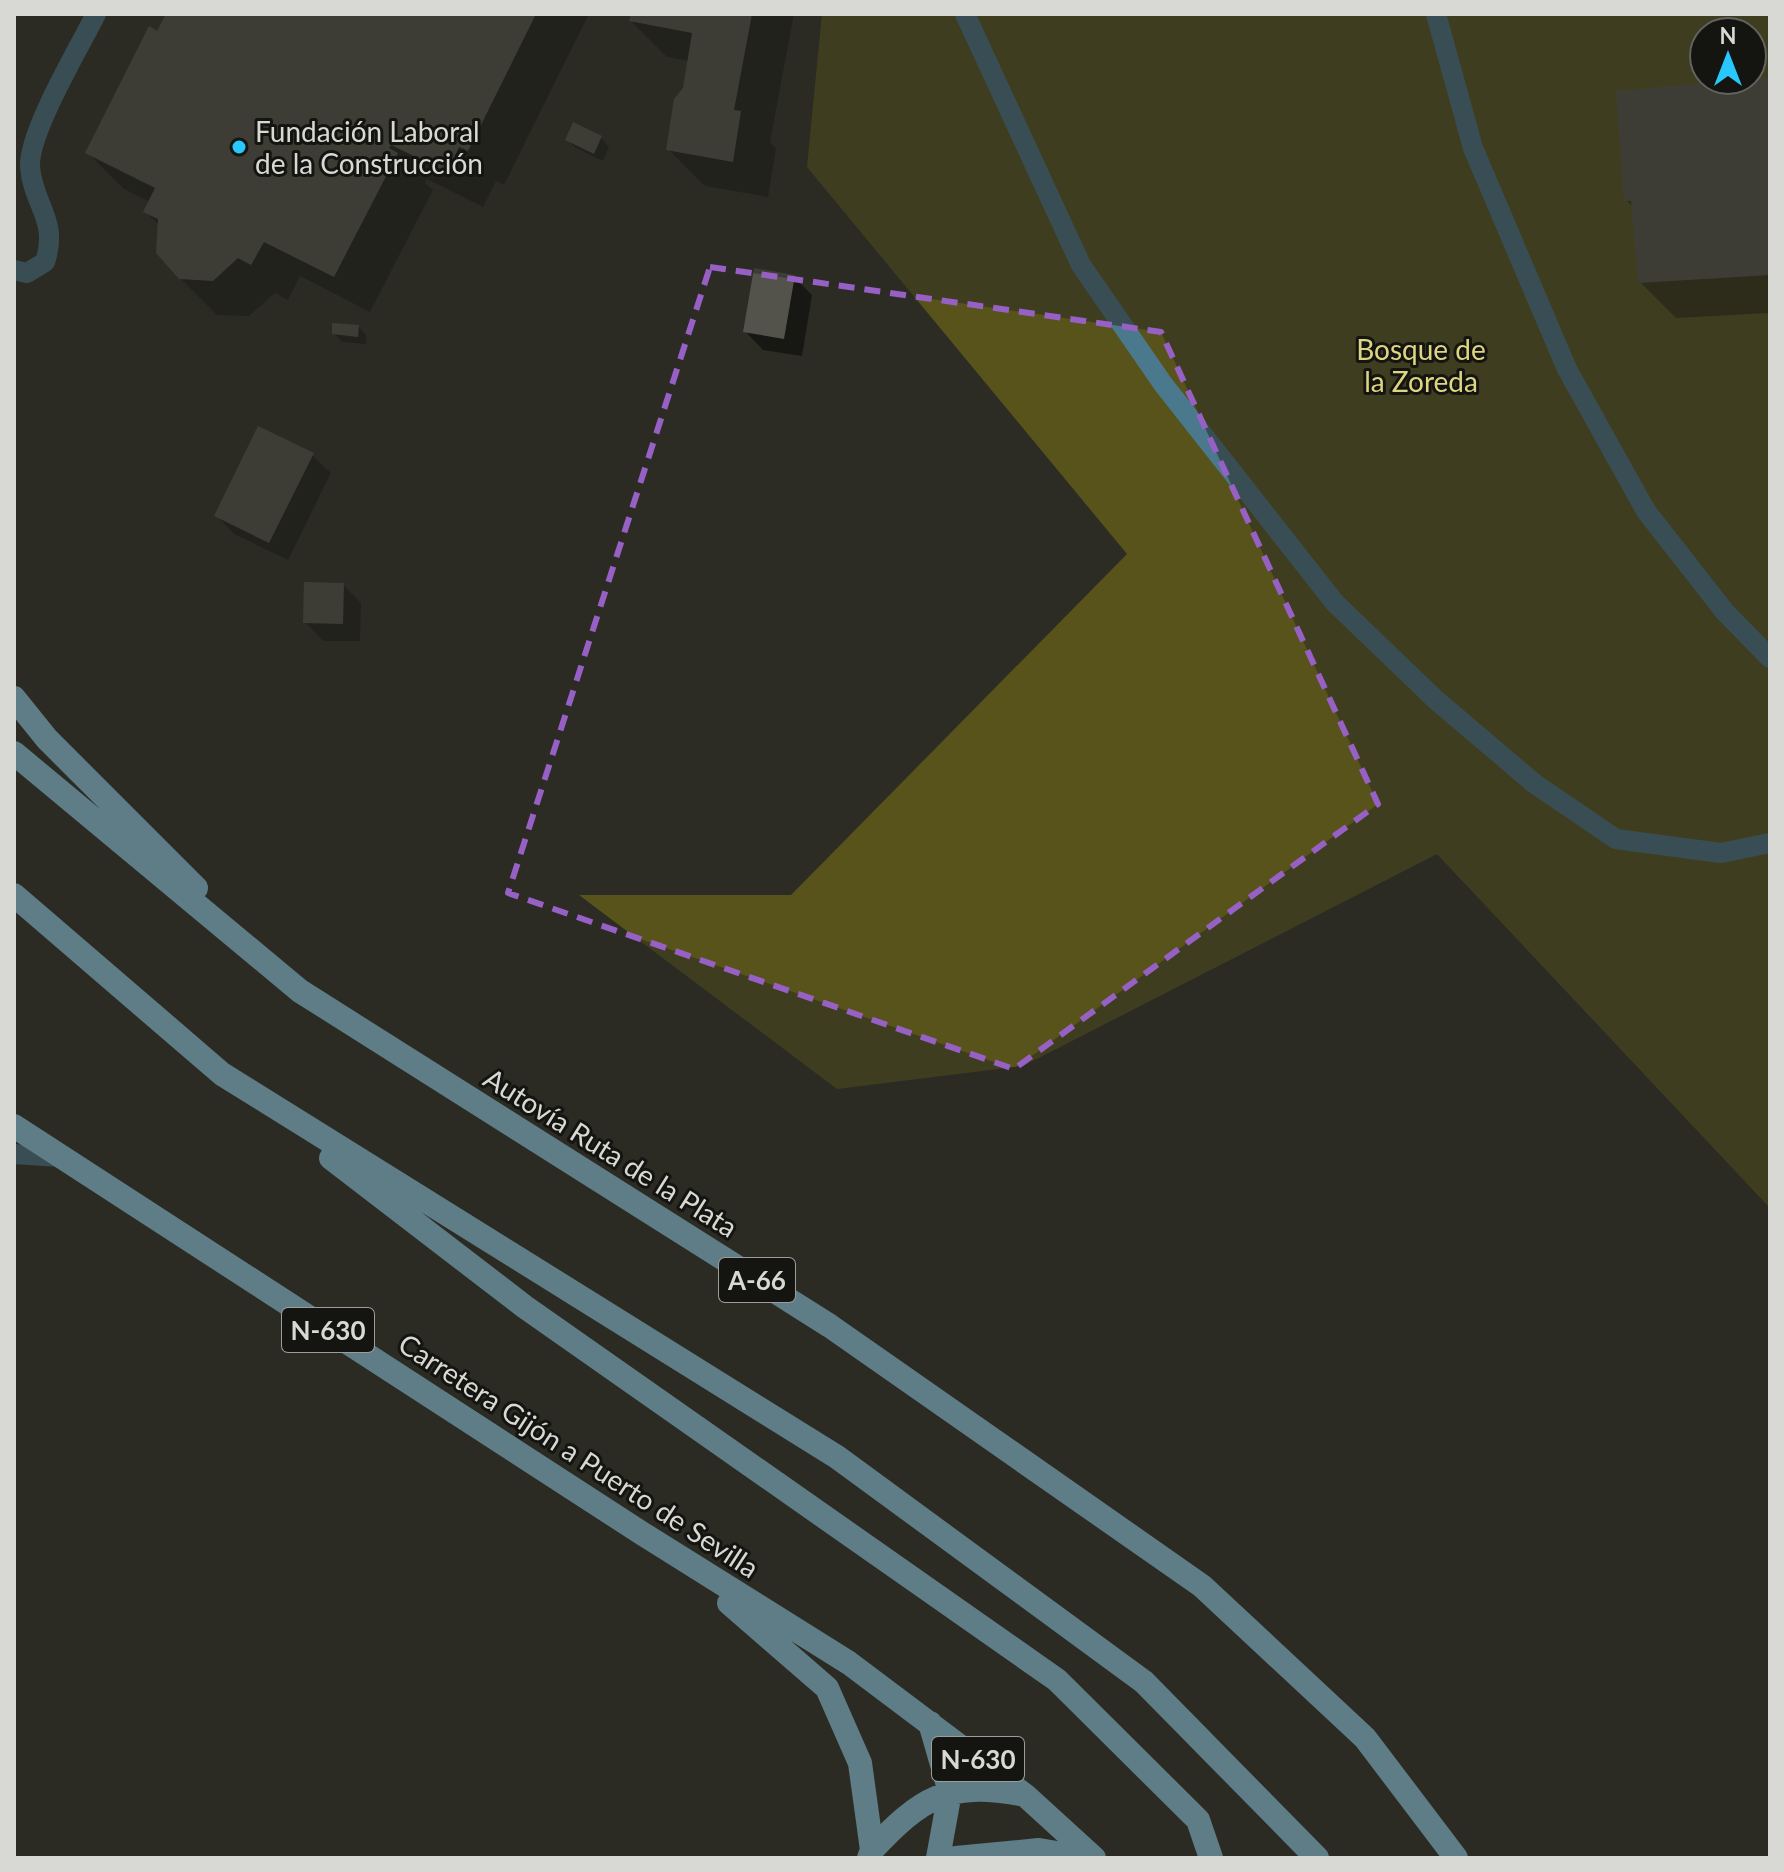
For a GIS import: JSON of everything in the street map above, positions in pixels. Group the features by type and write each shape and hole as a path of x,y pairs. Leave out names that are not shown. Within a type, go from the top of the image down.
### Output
{"highway":[{"path":"14,698 47,739 300,991"},
{"name":"Autovía Ruta de la Plata","path":"14,753 300,991 830,1326 1202,1586 1365,1738 1456,1858"},
{"path":"14,895 222,1074 525,1307 1057,1680 1198,1820 1211,1858"},
{"path":"222,1074 837,1457 1144,1682 1317,1858"},
{"name":"Carretera Gijón a Puerto de Sevilla","path":"14,1126 643,1534 849,1663 1026,1796 1094,1858"},
{"path":"643,1534 768,1634 827,1688 860,1763 871,1854"},
{"path":"930,1723 950,1792 938,1858"},
{"path":"871,1854 909,1811 950,1792 986,1788 1026,1796"},
{"path":"956,1858 1039,1850 1086,1858"}],"street":[{"path":"14,270 27,273 45,262 51,244 49,222 30,167 34,139 96,14"},
{"path":"965,14 1081,265 1163,384 1335,603 1436,700 1535,784 1616,839 1721,853 1770,843"},
{"path":"1436,14 1473,148 1567,369 1646,511 1725,612 1770,658"},
{"path":"14,156 34,139"},
{"path":"14,1154 61,1157"}],"highlighted area":[{"path":"710,267 1161,332 1378,804 1014,1069 508,893"}],"green space":[{"name":"Bosque de la Zoreda","path":"822,14 1770,14 1770,1208 1437,854 1023,1066 837,1089 579,895 791,895 1127,554 807,167"}],"building":[{"name":"Fundación Laboral de la Construcción","path":"166,14 536,14 468,151 459,147 447,172 391,145 389,148 398,153 334,277 264,242 251,265 238,258 213,281 179,279 156,253 158,219 143,212 155,188 85,153 149,26 157,31"},
{"path":"631,14 752,14 734,110 741,111 733,162 666,150 674,99 683,88 692,33 629,21"},
{"path":"1768,77 1770,275 1638,283 1631,201 1624,201 1616,91 1688,84 1688,96 1768,96"},
{"path":"573,122 602,136 594,154 565,140"},
{"path":"754,268 795,275 784,339 743,332"},
{"path":"332,323 359,325 358,337 332,334"},
{"path":"258,426 314,453 269,543 214,516"},
{"path":"304,582 344,583 343,624 303,623"}],"place":[{"name":"Fundación Laboral de la Construcción","path":"239,147"}]}
